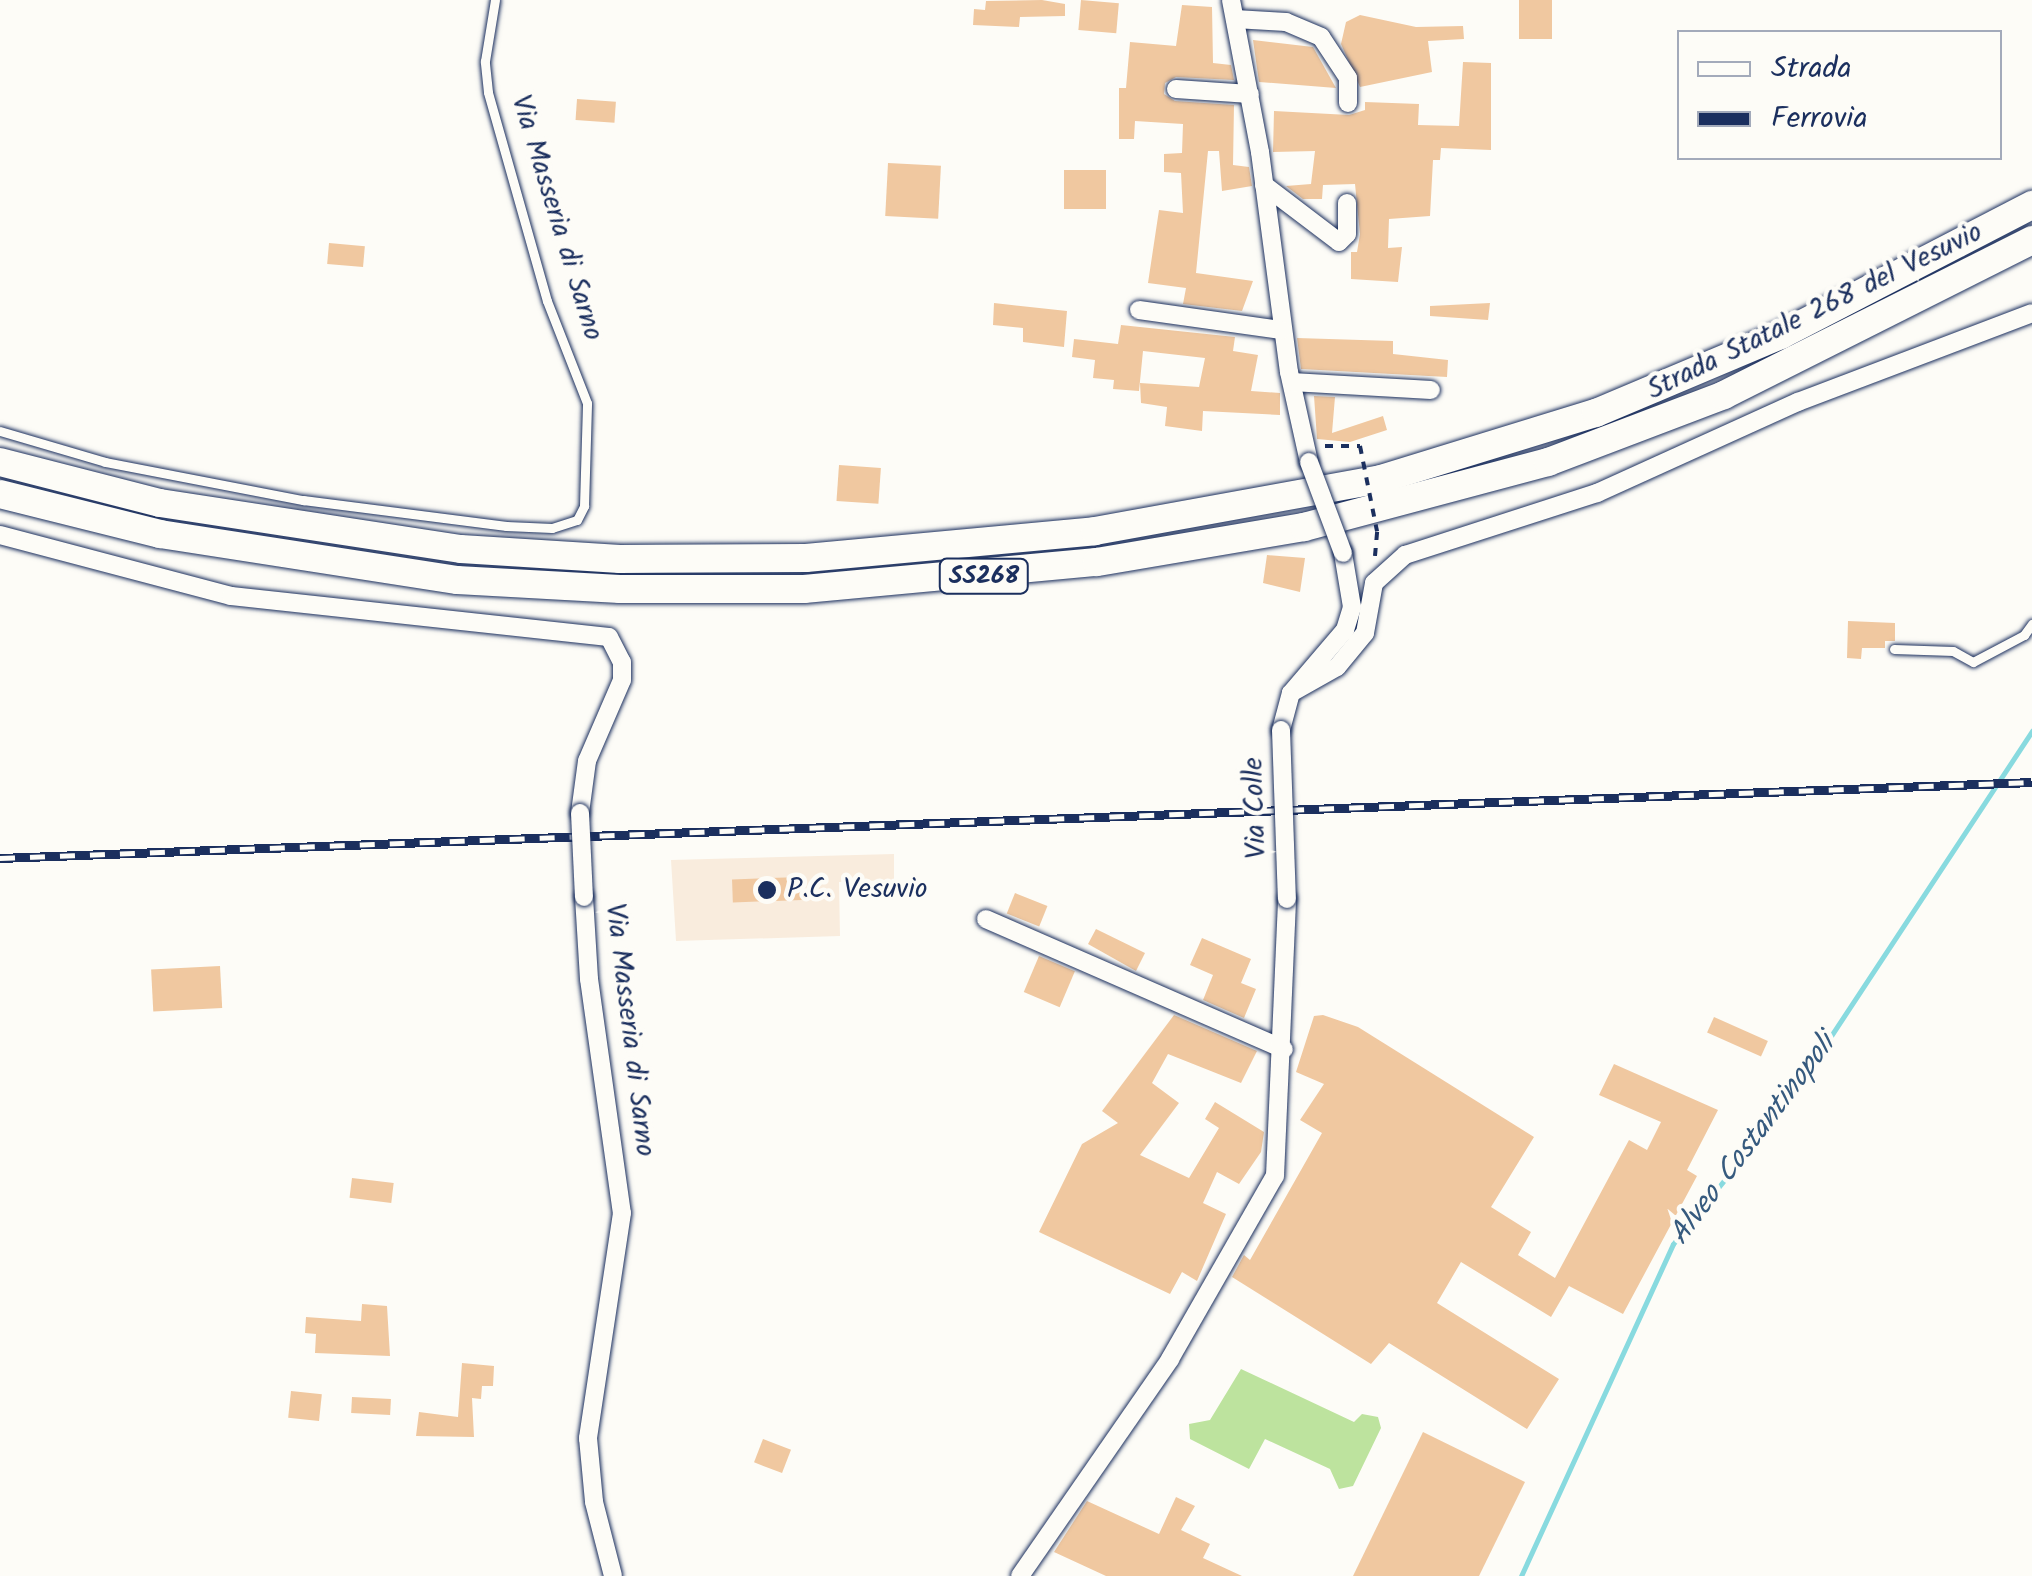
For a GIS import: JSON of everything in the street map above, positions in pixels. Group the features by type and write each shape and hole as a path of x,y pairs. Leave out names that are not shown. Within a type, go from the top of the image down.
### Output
{"highway":[{"name":"Strada Statale 268 del Vesuvio","path":"0,462 160,503 461,549 640,560 806,558 1095,532 1380,479 1596,413 1781,335 2032,206"},
{"name":"Strada Statale 268 del Vesuvio","path":"0,494 160,534 457,580 770,590 1097,562 1355,515 1563,458 1760,378 2032,240"}],"street":[{"name":"Via Colle","path":"1020,1576 1170,1359 1266,1196 1281,1153 1287,899 1281,730 1291,693 1344,630 1352,607 1342,553 1307,454 1292,382 1250,94 1233,9"},
{"path":"1233,9 1286,22 1321,37 1348,78 1348,103"},
{"path":"1176,89 1250,94"},
{"path":"1264,185 1339,242 1347,234 1347,203"},
{"path":"1139,310 1282,330"},
{"path":"1291,693 1337,668 1365,633 1374,583 1404,555 1596,493 1798,402 2032,314"},
{"path":"1292,382 1431,390"},
{"name":"Via Masseria di Sarno","path":"0,535 231,596 609,637 622,662 622,680 587,761 580,813 589,980 622,1188 621,1238 588,1438 594,1502 613,1576"},
{"path":"986,918 1284,1048"}],"lane":[{"name":"Via Masseria di Sarno","path":"0,431 105,462 303,500 506,526 552,528 577,520 584,506 587,403 547,302 488,92 485,60 496,0"},
{"path":"1894,649 1953,651 1973,662 2024,636 2032,624"}],"path":[{"path":"1307,454 1360,446 1378,531"}],"shaded area":[{"name":"P.C. Vesuvio","path":"894,854 894,880 839,882 840,936 676,941 671,860"}],"green space":[{"path":"1241,1369 1354,1422 1362,1414 1378,1417 1381,1428 1353,1486 1339,1489 1330,1469 1265,1439 1249,1469 1190,1439 1189,1424 1210,1420"}],"building":[{"path":"1042,0 1065,4 1065,16 1020,17 1019,27 973,25 974,9 985,10 986,1"},
{"path":"1081,0 1119,3 1116,33 1078,30"},
{"path":"1519,0 1552,0 1552,39 1519,39"},
{"path":"1182,5 1212,7 1213,63 1231,65 1234,80 1176,77 1165,83 1164,94 1175,101 1234,105 1233,165 1249,167 1252,186 1222,191 1219,151 1208,151 1196,273 1253,281 1242,311 1183,304 1186,288 1148,283 1159,210 1183,213 1181,173 1164,172 1164,154 1182,153 1183,124 1135,121 1134,139 1119,139 1119,88 1126,88 1130,42 1176,46"},
{"path":"1360,15 1416,27 1463,26 1464,39 1428,41 1432,72 1360,87 1341,44 1346,22"},
{"path":"1253,40 1313,47 1336,88 1259,82"},
{"path":"1463,62 1491,63 1491,150 1441,148 1440,160 1433,160 1430,216 1389,219 1388,248 1402,247 1398,282 1351,279 1351,252 1357,252 1360,234 1355,184 1323,185 1322,199 1303,199 1286,186 1311,184 1315,151 1273,152 1274,111 1349,115 1365,110 1365,102 1419,104 1418,125 1459,126"},
{"path":"577,99 616,102 614,123 576,120"},
{"path":"888,163 941,166 938,219 885,216"},
{"path":"1064,170 1106,170 1106,209 1064,209"},
{"path":"329,243 365,246 363,267 327,264"},
{"path":"994,303 1067,311 1064,347 1023,342 1023,328 993,325"},
{"path":"1490,303 1488,320 1430,316 1430,306"},
{"path":"1121,325 1235,337 1233,351 1258,355 1251,391 1280,393 1280,415 1203,411 1202,431 1165,426 1167,407 1141,403 1140,383 1199,387 1205,358 1143,351 1139,391 1113,389 1114,380 1093,378 1095,360 1072,357 1074,339 1118,344"},
{"path":"1297,338 1393,341 1393,354 1448,360 1447,377 1301,369"},
{"path":"1314,396 1335,397 1332,433 1383,416 1387,430 1350,442 1317,439"},
{"path":"839,465 881,468 878,504 836,501"},
{"path":"1267,555 1305,558 1300,592 1263,583"},
{"path":"1848,621 1895,623 1895,641 1885,641 1885,648 1862,648 1861,659 1847,658"},
{"name":"P.C. Vesuvio","path":"801,877 802,900 733,902 732,879"},
{"path":"1015,893 1047,906 1039,927 1007,913"},
{"path":"1096,929 1145,953 1136,971 1088,944"},
{"path":"1202,938 1251,959 1241,983 1256,989 1244,1018 1203,1000 1213,975 1190,965"},
{"path":"1039,956 1075,971 1060,1007 1024,992"},
{"path":"220,966 222,1008 153,1012 151,970"},
{"path":"1174,1015 1257,1051 1241,1083 1168,1054 1152,1083 1179,1103 1140,1155 1189,1178 1219,1128 1205,1119 1215,1102 1264,1132 1261,1152 1239,1184 1217,1172 1203,1203 1226,1214 1197,1281 1182,1272 1170,1294 1039,1232 1082,1144 1118,1123 1102,1111"},
{"path":"1323,1015 1358,1027 1534,1137 1491,1207 1531,1232 1518,1255 1555,1278 1629,1140 1647,1150 1661,1122 1599,1095 1614,1064 1718,1110 1687,1170 1697,1176 1623,1314 1569,1286 1551,1317 1461,1262 1437,1303 1559,1379 1527,1429 1389,1343 1371,1364 1232,1277 1244,1255 1250,1260 1322,1133 1300,1120 1324,1084 1296,1072 1314,1016"},
{"path":"1714,1017 1768,1041 1761,1057 1707,1033"},
{"path":"352,1178 394,1183 391,1203 350,1198"},
{"path":"362,1304 387,1306 390,1356 315,1353 316,1334 305,1333 306,1317 361,1321"},
{"path":"462,1363 494,1366 493,1386 482,1386 481,1399 472,1398 474,1437 416,1436 419,1412 458,1417"},
{"path":"291,1391 322,1394 319,1421 288,1418"},
{"path":"352,1397 391,1399 390,1415 351,1413"},
{"path":"1423,1432 1525,1482 1479,1576 1353,1576"},
{"path":"763,1439 791,1450 782,1473 754,1462"},
{"path":"1176,1497 1195,1506 1181,1530 1210,1544 1203,1558 1242,1576 1106,1576 1054,1552 1087,1501 1159,1534"}],"waterway":[{"name":"Alveo Costantinopoli","path":"1521,1576 1673,1244 1790,1098 2032,731"}],"railway":[{"path":"0,858 2032,782"}],"place":[{"name":"P.C. Vesuvio","path":"767,890"}]}
